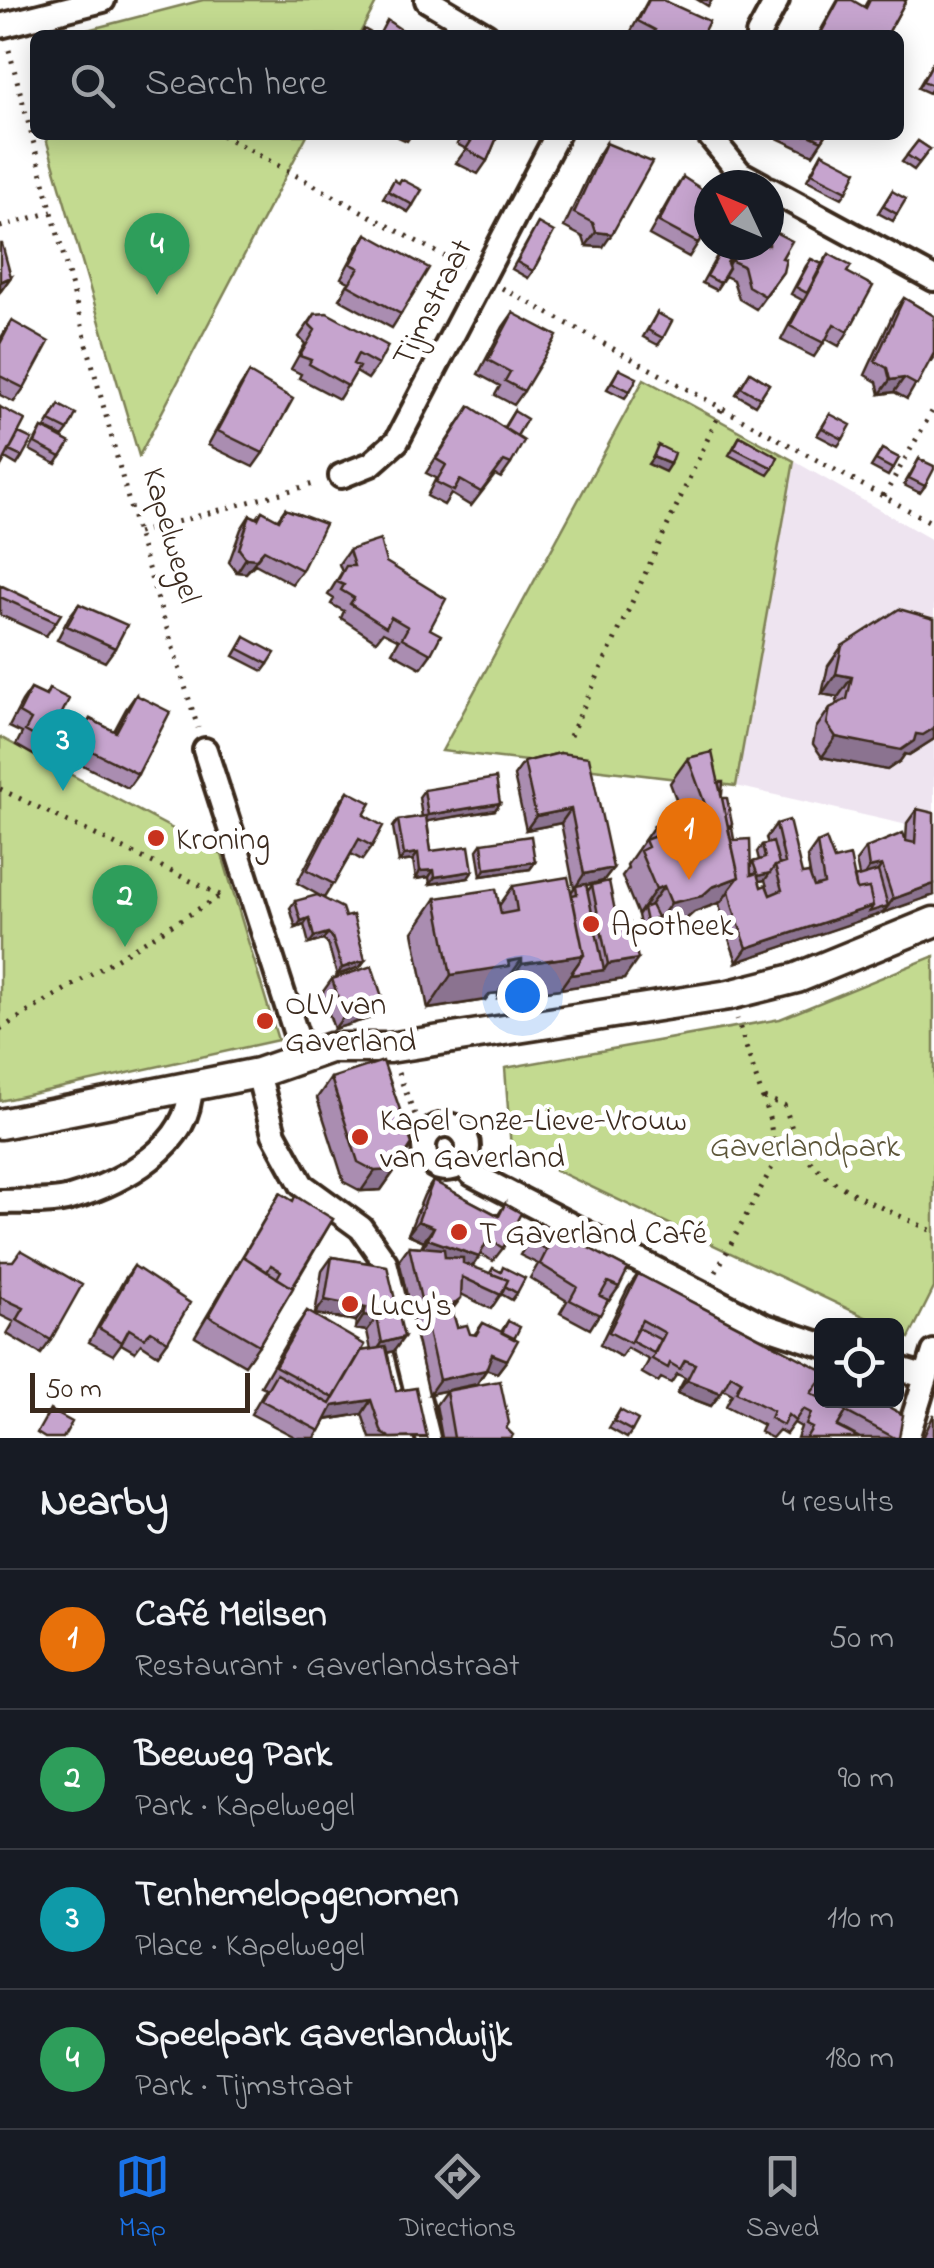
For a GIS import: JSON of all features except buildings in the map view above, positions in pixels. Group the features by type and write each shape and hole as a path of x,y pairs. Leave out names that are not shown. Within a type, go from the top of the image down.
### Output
{"street":[{"path":"1,26 103,0"},
{"path":"426,0 477,30"},
{"path":"761,30 777,0"},
{"name":"Tijmstraat","path":"341,476 371,464 397,441 554,140"},
{"path":"713,140 738,170"},
{"path":"784,197 934,279"},
{"path":"205,750 303,1056"},
{"path":"0,1124 258,1073 330,1048 389,1048 729,995 797,978 934,922"},
{"path":"258,1073 274,1134 286,1162 302,1185 361,1228 385,1262 428,1438"},
{"path":"0,1202 66,1199 115,1181 149,1159 187,1119 190,1084"},
{"path":"433,1128 458,1128 468,1146 462,1163 439,1168 426,1157 425,1139 433,1128"},
{"path":"462,1163 472,1174 652,1270 706,1293 765,1326 814,1342"},
{"path":"907,1438 934,1352"},
{"path":"904,1370 924,1376"}],"path":[{"name":"Kapelwegel","path":"1,26 30,132"},
{"name":"Kapelwegel","path":"32,140 137,533 205,750"},
{"path":"231,140 934,524"},
{"path":"0,227 52,212"},
{"path":"570,736 722,408"},
{"path":"884,496 934,408"},
{"path":"137,533 341,476"},
{"path":"0,788 220,896 0,1029"},
{"path":"729,995 762,1098 776,1160"},
{"path":"389,1048 425,1139"},
{"path":"762,1098 784,1105 801,1150 844,1186 934,1232"},
{"path":"706,1293 776,1160 801,1150"}],"shaded area":[{"path":"794,461 934,541 934,831 736,786"}],"green space":[{"path":"203,0 377,1 362,30 87,30"},
{"path":"46,140 304,140 139,456"},
{"path":"644,379 794,461 736,786 442,751"},
{"path":"0,737 222,855 278,1040 0,1101"},
{"name":"Gaverlandpark","path":"934,956 934,1288 909,1338 904,1336 904,1318 867,1318 511,1149 505,1068 780,1019"}],"place":[{"name":"Speelpark Gaverlandwijk","path":"157,295"},
{"name":"Tenhemelopgenomen","path":"63,791"},
{"name":"Kroning","path":"156,838"},
{"name":"Café Meilsen","path":"689,880"},
{"name":"Apotheek","path":"591,924"},
{"name":"Beeweg Park","path":"125,947"},
{"name":"OLV van Gaverland","path":"265,1021"},
{"name":"Kapel Onze-Lieve-Vrouw van Gaverland","path":"360,1137"},
{"name":"T Gaverland Café","path":"459,1232"},
{"name":"Lucy's","path":"350,1304"}]}
